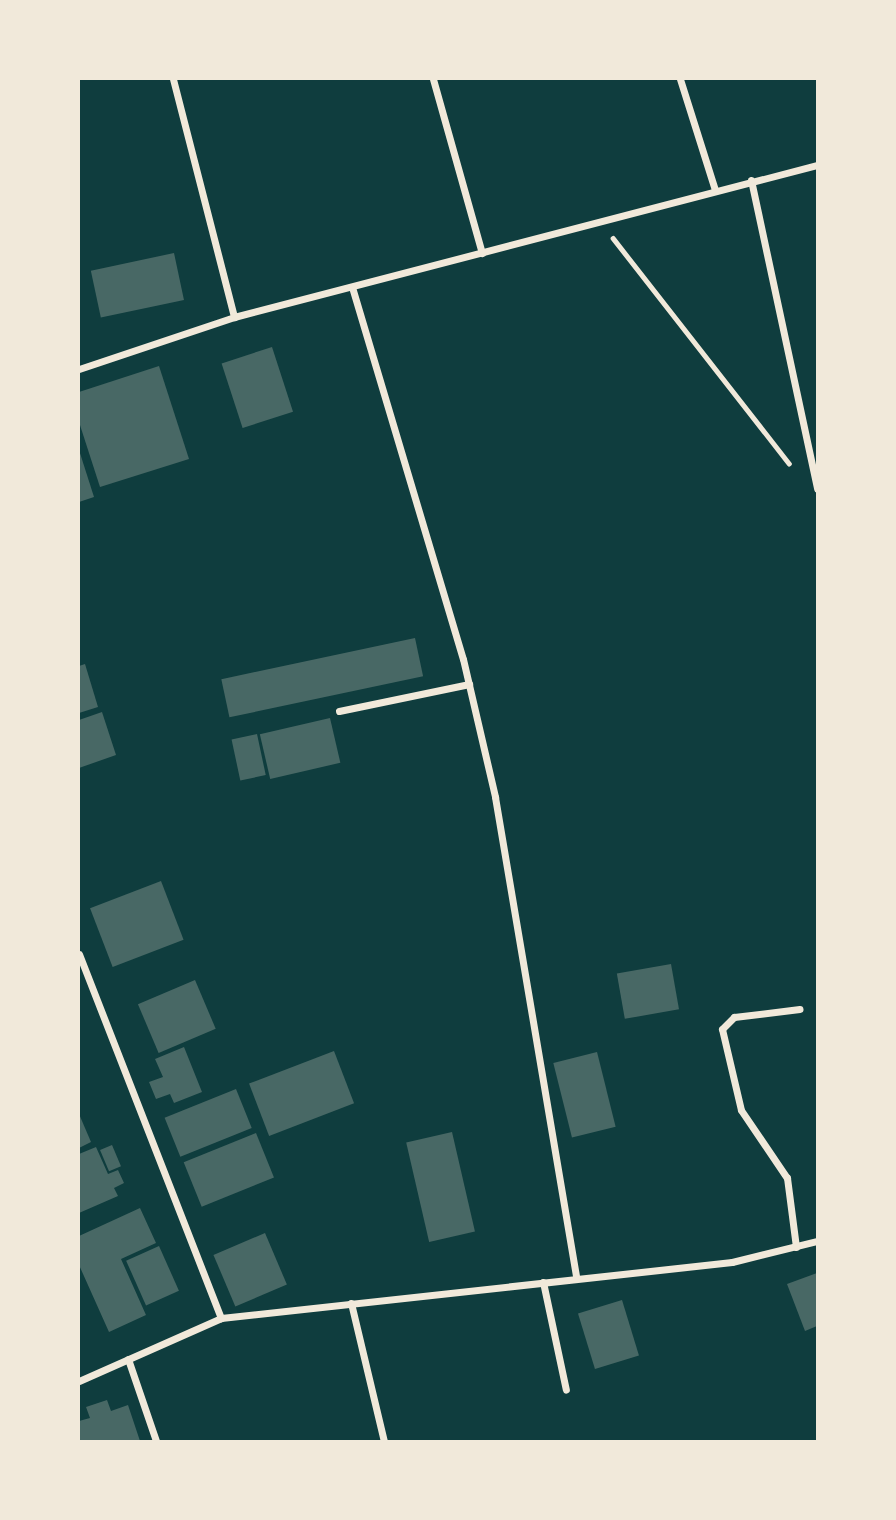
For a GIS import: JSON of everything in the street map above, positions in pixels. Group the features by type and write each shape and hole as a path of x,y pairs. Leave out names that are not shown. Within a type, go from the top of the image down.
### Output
{"street":[{"path":"173,79 234,317"},
{"path":"433,79 482,253"},
{"path":"680,79 715,190"},
{"path":"79,369 234,317 602,223 817,164"},
{"path":"751,180 817,489"},
{"path":"352,288 469,684 538,1025 576,1278"},
{"path":"339,710 469,684"},
{"path":"79,954 221,1318"},
{"path":"796,1247 787,1178 741,1110 722,1029 734,1017 800,1009"},
{"path":"79,1381 221,1318 732,1262 817,1241"},
{"path":"542,1282 566,1390"},
{"path":"351,1303 384,1441"},
{"path":"128,1359 156,1441"}],"path":[{"path":"602,223 792,468"}],"building":[{"path":"174,253 184,300 101,318 91,271"},
{"path":"272,347 293,412 243,428 222,363"},
{"path":"159,366 189,459 100,487 79,422 79,392"},
{"path":"79,450 94,497 79,502"},
{"path":"415,638 423,676 229,717 221,679"},
{"path":"85,664 98,707 79,713 79,666"},
{"path":"102,712 116,755 79,768 79,720"},
{"path":"330,718 340,763 270,779 260,734"},
{"path":"257,734 266,775 240,780 232,739"},
{"path":"161,881 184,940 113,967 90,908"},
{"path":"671,964 679,1009 625,1019 617,974"},
{"path":"195,980 216,1029 159,1053 138,1004"},
{"path":"184,1047 202,1092 174,1103 170,1094 156,1099 149,1082 163,1077 155,1059"},
{"path":"334,1051 354,1103 269,1136 249,1084"},
{"path":"597,1052 616,1127 572,1138 553,1063"},
{"path":"236,1089 252,1128 180,1157 165,1118"},
{"path":"79,1114 91,1142 79,1148"},
{"path":"452,1132 475,1231 429,1242 406,1143"},
{"path":"256,1133 274,1178 202,1207 184,1162"},
{"path":"112,1145 121,1166 109,1171 100,1150"},
{"path":"96,1147 108,1174 118,1170 124,1183 114,1188 118,1196 79,1213 79,1154"},
{"path":"140,1208 156,1243 121,1259 146,1315 109,1332 79,1265 79,1236"},
{"path":"265,1233 287,1285 235,1306 213,1255"},
{"path":"159,1246 179,1291 146,1305 126,1261"},
{"path":"817,1273 817,1326 805,1331 787,1284"},
{"path":"622,1300 639,1355 595,1369 578,1313"},
{"path":"107,1400 111,1411 128,1405 140,1441 79,1441 79,1421 90,1418 86,1407"}]}
